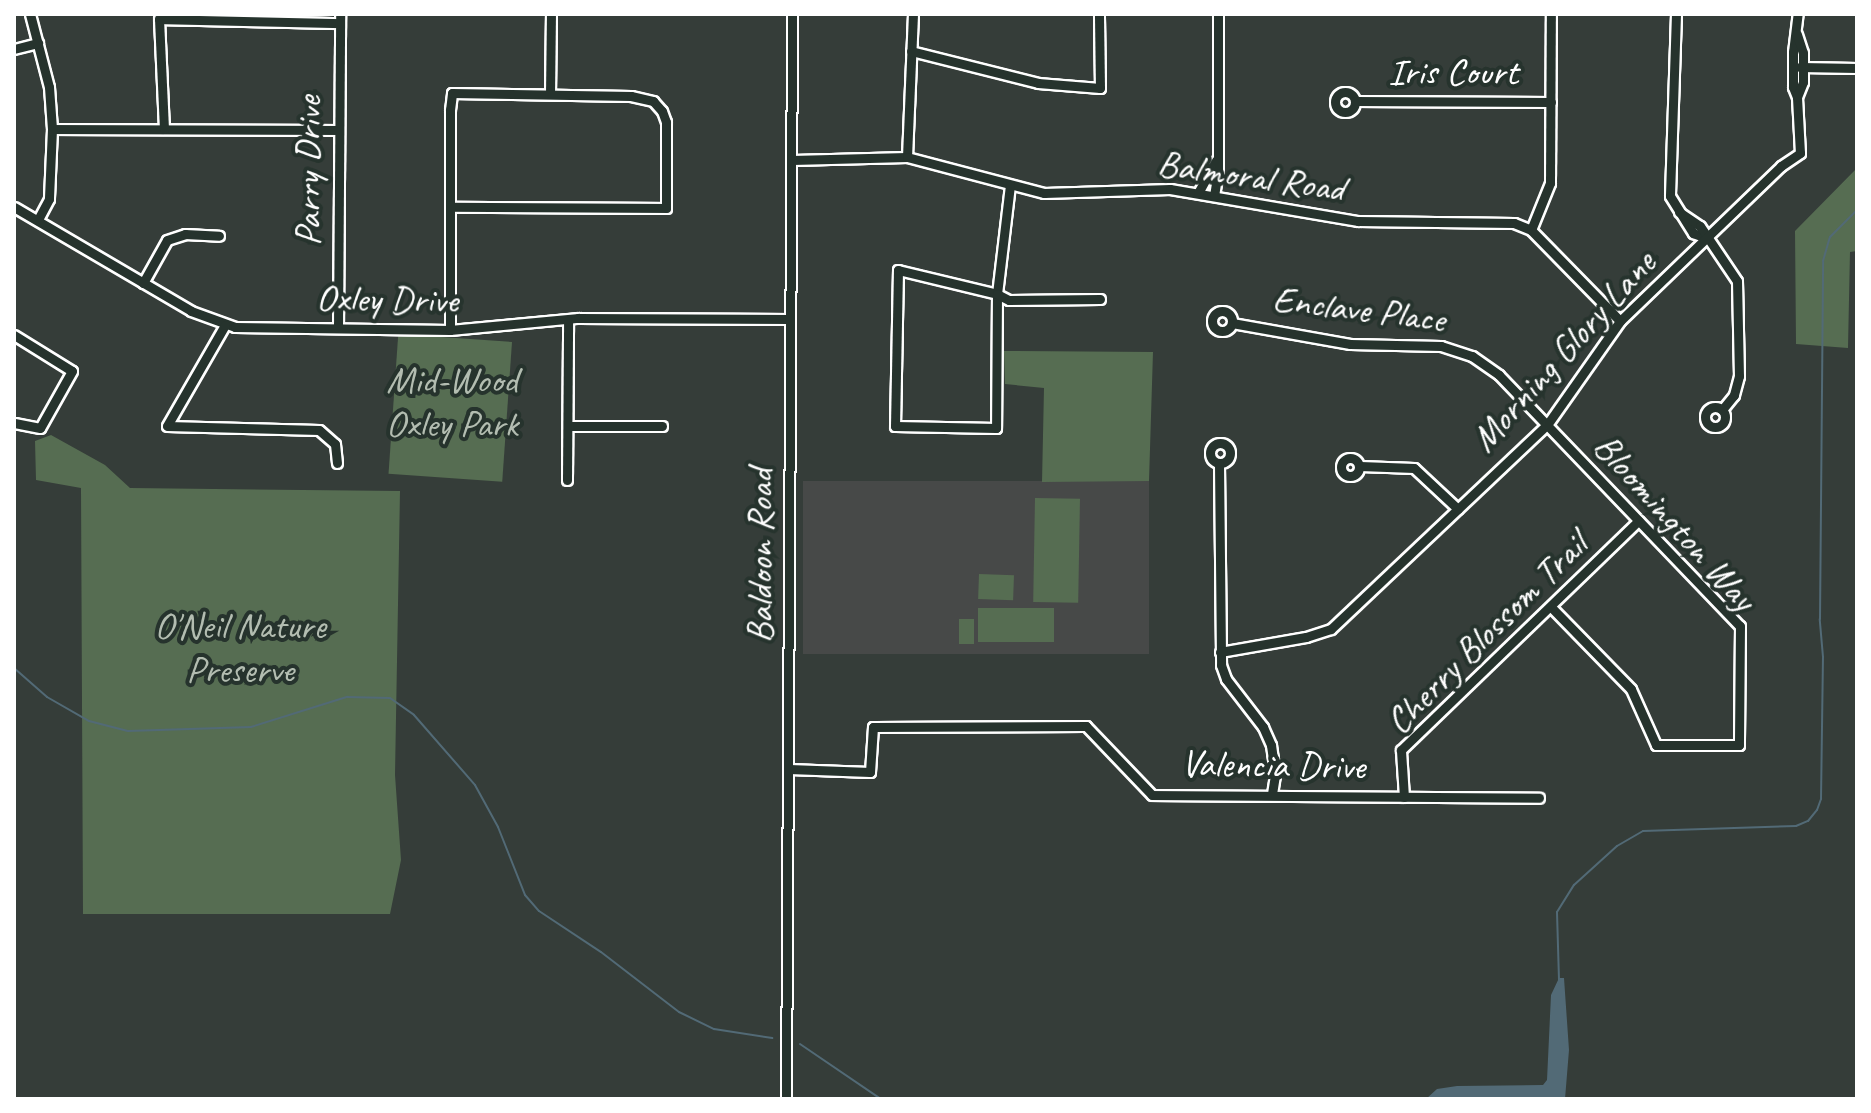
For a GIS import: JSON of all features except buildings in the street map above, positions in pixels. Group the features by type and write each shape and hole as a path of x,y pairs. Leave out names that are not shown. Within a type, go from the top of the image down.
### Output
{"street":[{"path":"30,14 49,87 52,129 49,199 38,220"},
{"path":"550,94 551,14"},
{"name":"Baldoon Road","path":"786,1099 792,14"},
{"path":"907,157 913,14"},
{"path":"911,51 1038,83 1100,88 1099,14"},
{"path":"1214,196 1218,14"},
{"path":"1551,14 1550,183 1531,230 1620,321"},
{"path":"1676,14 1676,97 1669,190 1693,233 1706,238 1730,266 1739,288 1739,376 1734,395 1722,410"},
{"name":"Morning Glory Lane","path":"1220,652 1306,637 1331,629 1547,425 1620,321 1781,166 1800,153 1797,97 1801,89 1798,67 1802,43 1797,34 1798,14"},
{"path":"164,129 159,19 339,18"},
{"name":"Parry Drive","path":"338,328 339,18"},
{"path":"14,49 38,43"},
{"path":"1798,67 1857,68"},
{"path":"450,330 451,207 452,93 631,96 653,101 662,111 666,122 666,208 451,207"},
{"name":"Iris Court","path":"1355,101 1551,102"},
{"path":"52,129 338,130"},
{"name":"Balmoral Road","path":"792,160 907,157 1044,193 1170,189 1358,221 1514,223 1531,230"},
{"path":"1198,193 1216,161"},
{"path":"1010,185 997,294 996,428 895,426 898,270 997,294 1009,300 1100,299"},
{"name":"Oxley Drive","path":"14,207 191,311 225,325 450,330 568,321 790,319"},
{"path":"143,283 167,240 185,234 219,236"},
{"path":"567,480 568,321"},
{"name":"Enclave Place","path":"1232,323 1350,344 1458,349 1499,375 1547,425"},
{"path":"225,325 167,426 319,430 335,444 337,463"},
{"path":"14,335 72,371 40,428 14,423"},
{"name":"Bloomington Way","path":"1547,425 1740,626 1739,745 1656,745 1631,689 1552,608"},
{"path":"569,426 662,426"},
{"path":"1219,464 1220,652 1226,679 1263,727 1271,745 1275,775 1272,793"},
{"path":"1360,466 1419,470 1458,509"},
{"name":"Cherry Blossom Trail","path":"1404,797 1401,750 1552,608 1638,521"},
{"name":"Valencia Drive","path":"789,769 870,772 873,727 1086,726 1152,795 1272,793 1539,798"}],"shaded area":[{"path":"803,481 1149,481 1149,654 803,654"}],"green space":[{"path":"1857,168 1857,251 1850,252 1848,348 1796,344 1795,231"},
{"name":"Mid-Wood Oxley Park","path":"398,334 512,342 502,482 389,474"},
{"path":"1004,351 1153,352 1149,481 1042,482 1044,388 1005,384"},
{"name":"O'Neil Nature Preserve","path":"51,435 105,465 130,488 400,491 395,775 401,860 390,914 83,914 81,488 36,480 35,441"},
{"path":"1035,498 1080,499 1078,603 1033,602"},
{"path":"979,574 1014,575 1013,600 978,599"},
{"path":"978,608 1054,608 1054,642 978,642"},
{"path":"959,619 974,619 974,644 959,644"}],"water":[{"path":"1559,978 1564,978 1569,1050 1565,1099 1426,1099 1437,1089 1457,1086 1543,1085 1547,1080 1551,995"}],"waterway":[{"path":"1559,980 1557,912 1574,885 1617,846 1643,831 1796,826 1808,821 1817,810 1821,799 1823,657 1820,619 1823,261 1830,237 1857,210"},
{"path":"14,668 47,697 89,721 128,731 251,727 347,697 390,698 414,715 475,785 498,827 525,895 539,911 601,952 679,1012 714,1029 772,1038"},
{"path":"800,1044 881,1099"}]}
